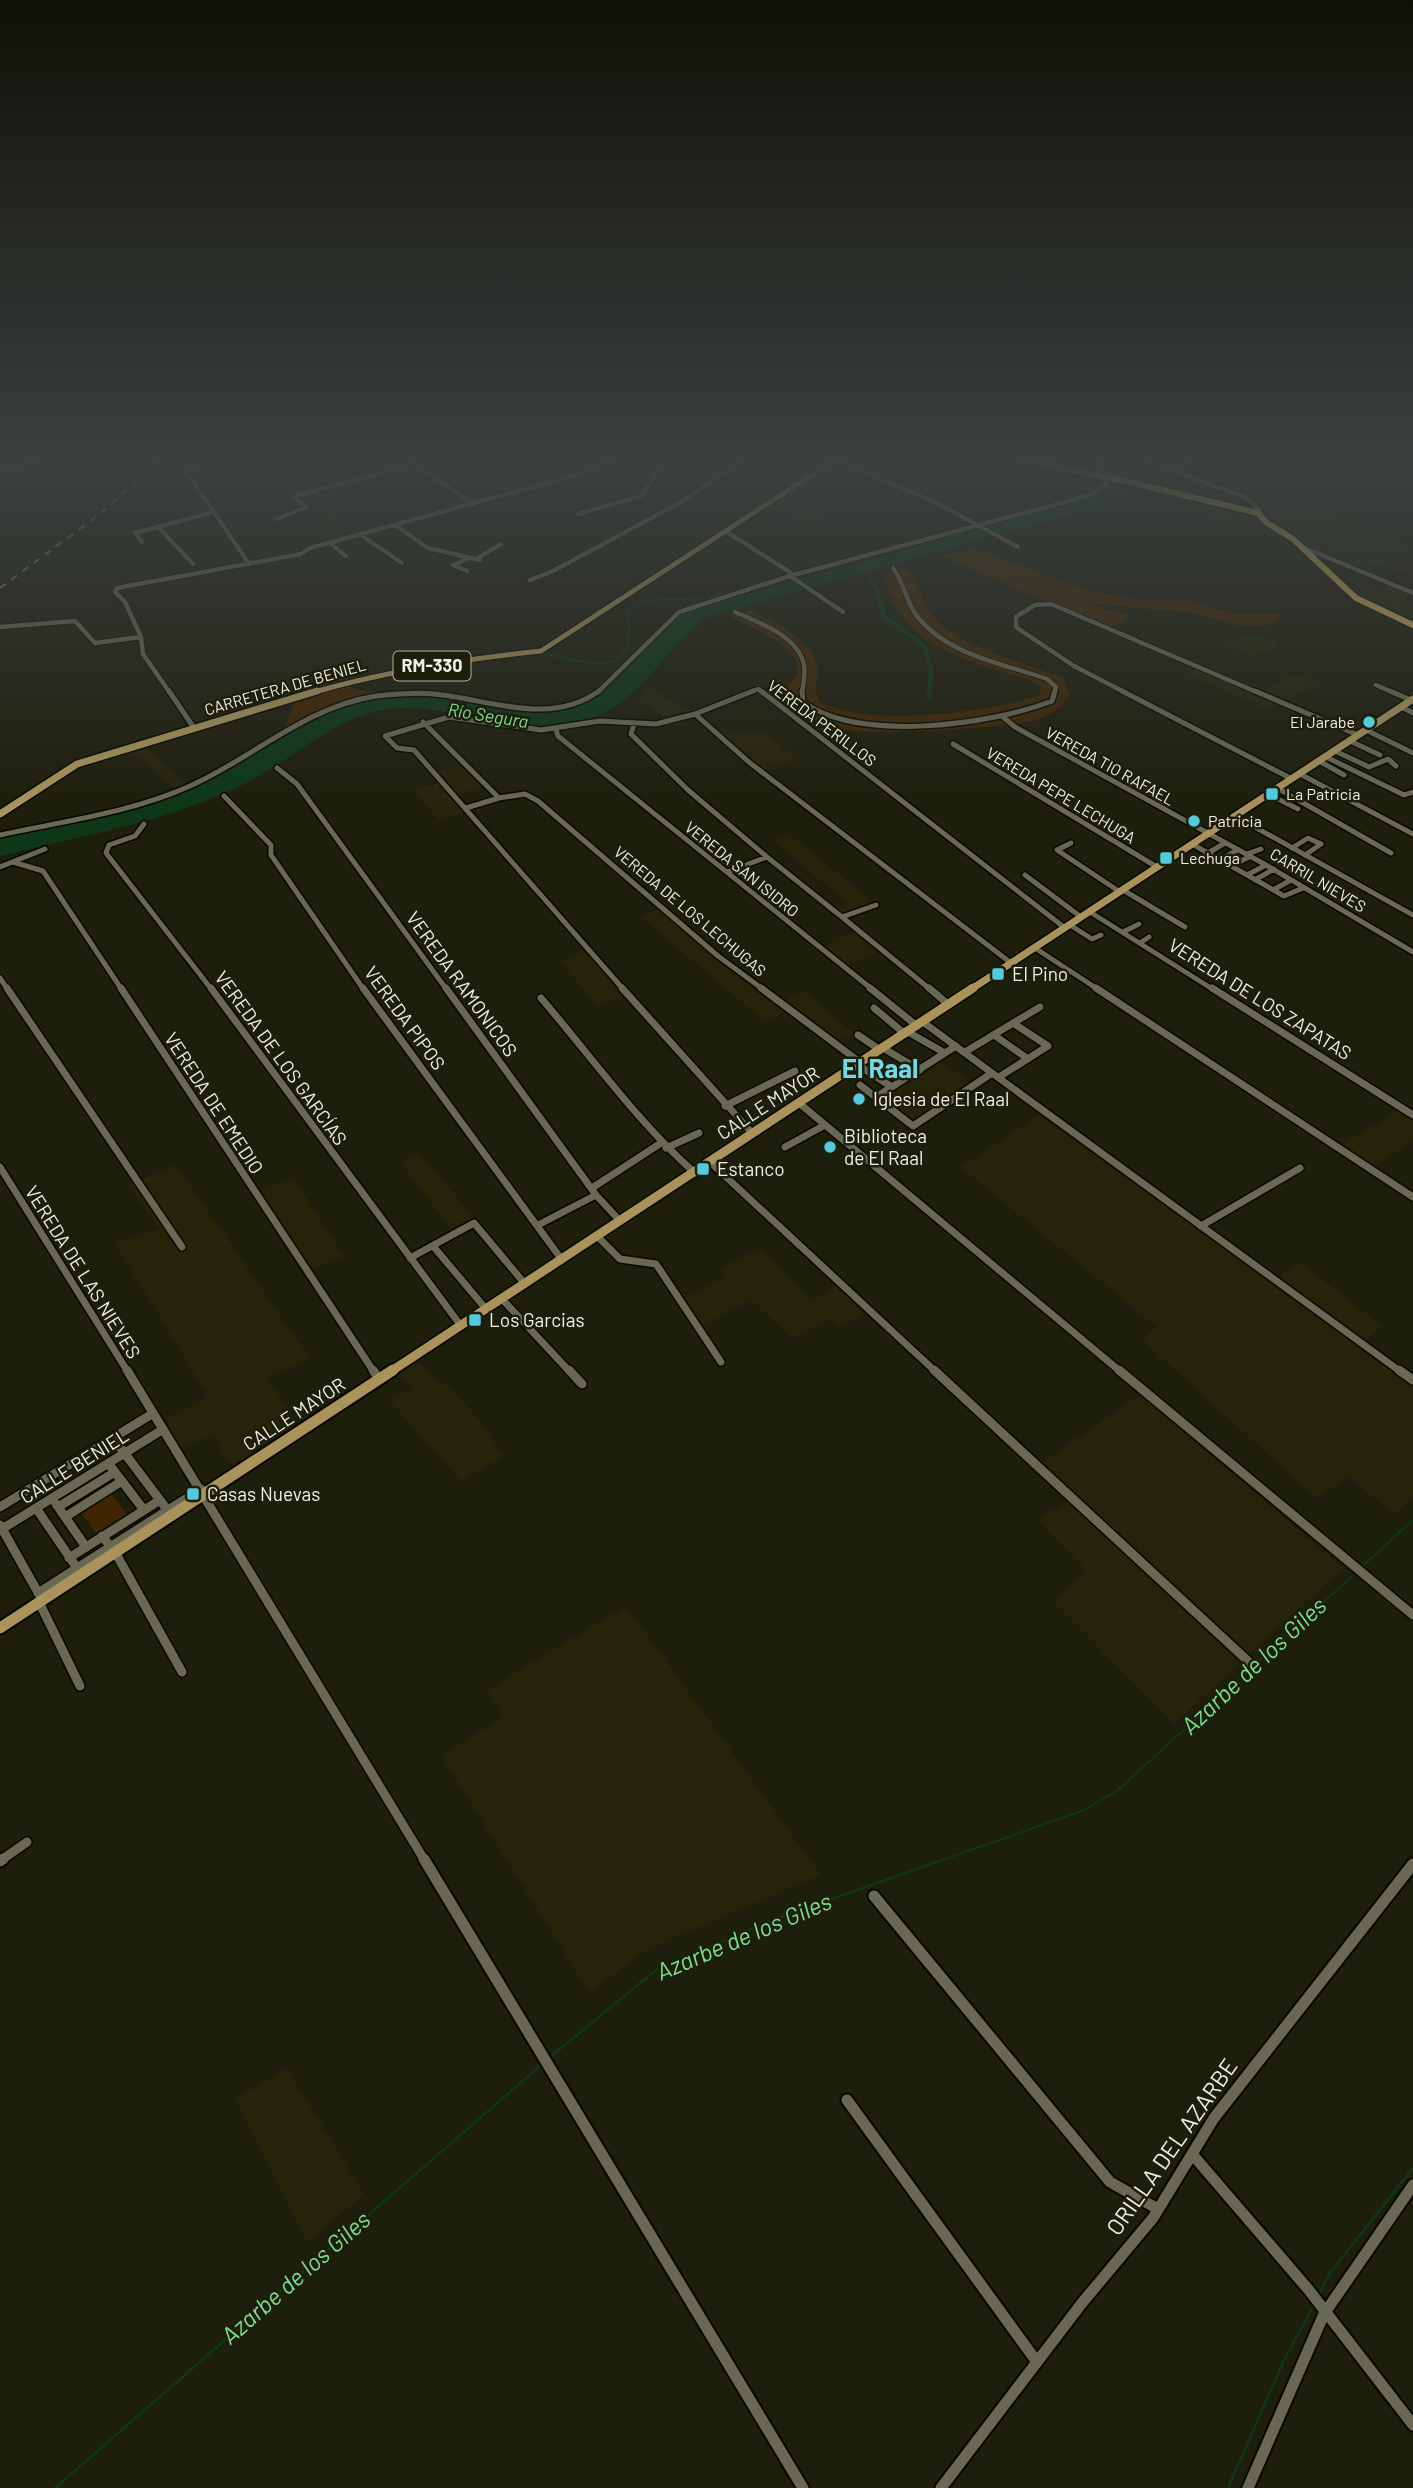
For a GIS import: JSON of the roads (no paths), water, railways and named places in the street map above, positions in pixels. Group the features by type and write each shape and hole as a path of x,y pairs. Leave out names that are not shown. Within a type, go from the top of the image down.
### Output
{"highway":[{"path":"1332,576 1356,598 1413,625"}],"main road":[{"name":"CARRETERA DE BENIEL","path":"0,814 81,762 339,684 484,656 538,652 655,576"},
{"name":"CALLE MAYOR","path":"0,1628 80,1571 562,1260 1412,700"}],"street":[{"path":"183,576 117,588 115,592 125,601 141,637 144,654 194,728"},
{"path":"530,580 540,576"},
{"path":"790,576 813,592 824,594 843,612"},
{"path":"0,835 105,812 189,786 340,704 403,694 434,694 526,708 556,708 577,702 606,685 664,622 679,612 790,576"},
{"path":"736,612 765,626 796,649 804,666 800,691 803,702 827,716 850,723 880,724 1003,717 1040,708 1052,701 1056,687 1047,679 969,651 927,627 915,614 897,576"},
{"path":"1372,576 1413,593"},
{"path":"1413,753 1358,736 1051,604 1035,605 1016,617 1016,627 1074,666 1413,834"},
{"path":"0,627 35,621 49,624 75,621 98,644 141,637"},
{"path":"1376,685 1412,700"},
{"name":"VEREDA PERILLOS","path":"466,808 414,750 397,748 385,736 423,722 449,717 519,728 556,730 600,721 665,723 758,689 1068,926"},
{"path":"1401,707 1413,713"},
{"path":"695,714 750,763 1012,963"},
{"name":"VEREDA TIO RAFAEL","path":"1003,717 1015,727 1207,834"},
{"path":"423,722 499,798"},
{"path":"634,724 631,734 688,790 950,1005"},
{"name":"VEREDA SAN ISIDRO","path":"556,730 558,736 727,872 913,1028"},
{"path":"1358,736 1369,751 1380,755"},
{"name":"VEREDA PEPE LECHUGA","path":"953,744 1157,867"},
{"path":"1369,751 1378,747"},
{"path":"1335,751 1369,767"},
{"path":"1323,759 1404,795 1413,792"},
{"path":"1323,759 1344,775"},
{"path":"1360,774 1369,767 1388,760 1396,766"},
{"name":"VEREDA RAMONICOS","path":"277,768 297,784 594,1191 620,1221"},
{"path":"1273,791 1391,853"},
{"path":"1273,791 1298,809"},
{"name":"VEREDA DE LOS LECHUGAS","path":"466,808 499,798 526,794 538,801 718,956 892,1087"},
{"name":"VEREDA PIPOS","path":"225,796 271,845 271,855 366,993 562,1260"},
{"path":"1289,813 1306,806"},
{"path":"466,808 753,1134"},
{"path":"1235,816 1413,915"},
{"name":"VEREDA DE LOS GARCÍAS","path":"144,824 135,836 109,845 106,853 164,925 461,1326"},
{"name":"CARRIL NIEVES","path":"1207,834 1274,869 1413,952"},
{"path":"1292,848 1302,841 1316,848 1305,855"},
{"path":"1072,843 1057,850 1121,891 1185,927"},
{"path":"1208,853 1225,843"},
{"path":"1192,844 1284,896 1303,888"},
{"path":"0,867 45,849"},
{"path":"1231,866 1261,849"},
{"path":"1220,860 1237,850"},
{"path":"727,872 767,857"},
{"name":"VEREDA DE EMEDIO","path":"13,862 17,867 37,867 43,872 379,1379"},
{"path":"1247,875 1266,865"},
{"path":"1255,880 1274,869"},
{"name":"VEREDA DE LOS ZAPATAS","path":"1025,875 1086,915 1123,932 1413,1115"},
{"path":"1273,890 1291,880"},
{"path":"842,917 876,905"},
{"path":"1123,932 1139,924"},
{"path":"1068,926 1092,939 1101,935"},
{"path":"1140,943 1149,937"},
{"path":"1035,948 1413,1197"},
{"path":"0,978 182,1247"},
{"path":"541,998 643,1117 663,1145 695,1172"},
{"path":"965,1052 1040,1007"},
{"path":"874,1009 965,1052 1413,1380"},
{"path":"999,1077 1048,1046 1013,1023"},
{"path":"913,1028 945,1053"},
{"path":"858,1035 920,1070"},
{"path":"994,1035 1028,1059"},
{"path":"876,1097 956,1046"},
{"path":"725,1105 795,1071"},
{"path":"860,1085 913,1126 992,1073"},
{"path":"799,1103 1413,1615"},
{"path":"785,1146 825,1125"},
{"path":"538,1225 663,1145 699,1133"},
{"path":"710,1162 1249,1662"},
{"name":"VEREDA DE LAS NIEVES","path":"0,1167 202,1492 803,2488"},
{"path":"1201,1226 1300,1168"},
{"path":"410,1258 467,1224 474,1223 525,1284"},
{"path":"597,1236 620,1259 656,1264 721,1362"},
{"path":"433,1246 486,1309"},
{"path":"502,1299 582,1384"},
{"path":"0,1507 152,1414"},
{"name":"CALLE BENIEL","path":"1,1527 162,1430"},
{"path":"113,1438 170,1513"},
{"path":"108,1463 144,1510"},
{"path":"58,1507 115,1472"},
{"path":"65,1517 122,1481"},
{"path":"52,1498 86,1547"},
{"path":"69,1558 160,1500"},
{"path":"36,1508 80,1571"},
{"path":"125,1522 135,1535"},
{"path":"1,1527 40,1598 80,1686"},
{"path":"102,1536 113,1550 183,1672"},
{"path":"0,1861 27,1842"},
{"name":"ORILLA DEL AZARBE","path":"941,2488 1158,2209 1214,2118 1413,1864"},
{"path":"874,1896 1110,2182 1158,2209"},
{"path":"846,2099 1037,2362"},
{"path":"1192,2154 1308,2290 1324,2314 1413,2425"},
{"path":"1248,2488 1324,2314 1413,2185"}],"water":[{"name":"Río Segura","path":"812,576 852,576 704,618 627,698 584,721 554,726 523,725 429,710 398,709 367,714 335,728 263,774 218,796 126,826 0,856 0,837 123,811 172,796 215,777 292,730 332,710 364,700 387,697 443,697 534,711 570,707 588,701 613,684 660,633 685,612"}],"waterway":[{"path":"543,653 579,661 608,663 618,658 626,649 629,633 628,610 637,605 655,600 713,597 774,579"},
{"path":"870,581 876,587 884,616 923,645"},
{"path":"925,647 931,671 929,693"},
{"path":"387,658 399,669"},
{"name":"Azarbe de los Giles","path":"1364,1565 1413,1520"},
{"name":"Azarbe de los Giles","path":"940,1861 1084,1810 1118,1790 1351,1577"},
{"name":"Azarbe de los Giles","path":"549,2058 656,1970 775,1919 945,1859"},
{"name":"Azarbe de los Giles","path":"55,2488 542,2064"},
{"path":"1319,2294 1330,2273 1413,2168"},
{"path":"1228,2488 1284,2360 1314,2305"}],"railway":[{"path":"0,588 16,576"}],"place":[{"name":"El Jarabe","path":"1369,722"},
{"name":"La Patricia","path":"1272,794"},
{"name":"Patricia","path":"1194,821"},
{"name":"Lechuga","path":"1166,858"},
{"name":"El Pino","path":"998,974"},
{"name":"Iglesia de El Raal","path":"859,1099"},
{"name":"Biblioteca de El Raal","path":"830,1147"},
{"name":"Estanco","path":"703,1169"},
{"name":"Los Garcias","path":"475,1320"},
{"name":"Casas Nuevas","path":"193,1494"}],"district":[{"name":"El Raal","path":"880,1069"}]}
